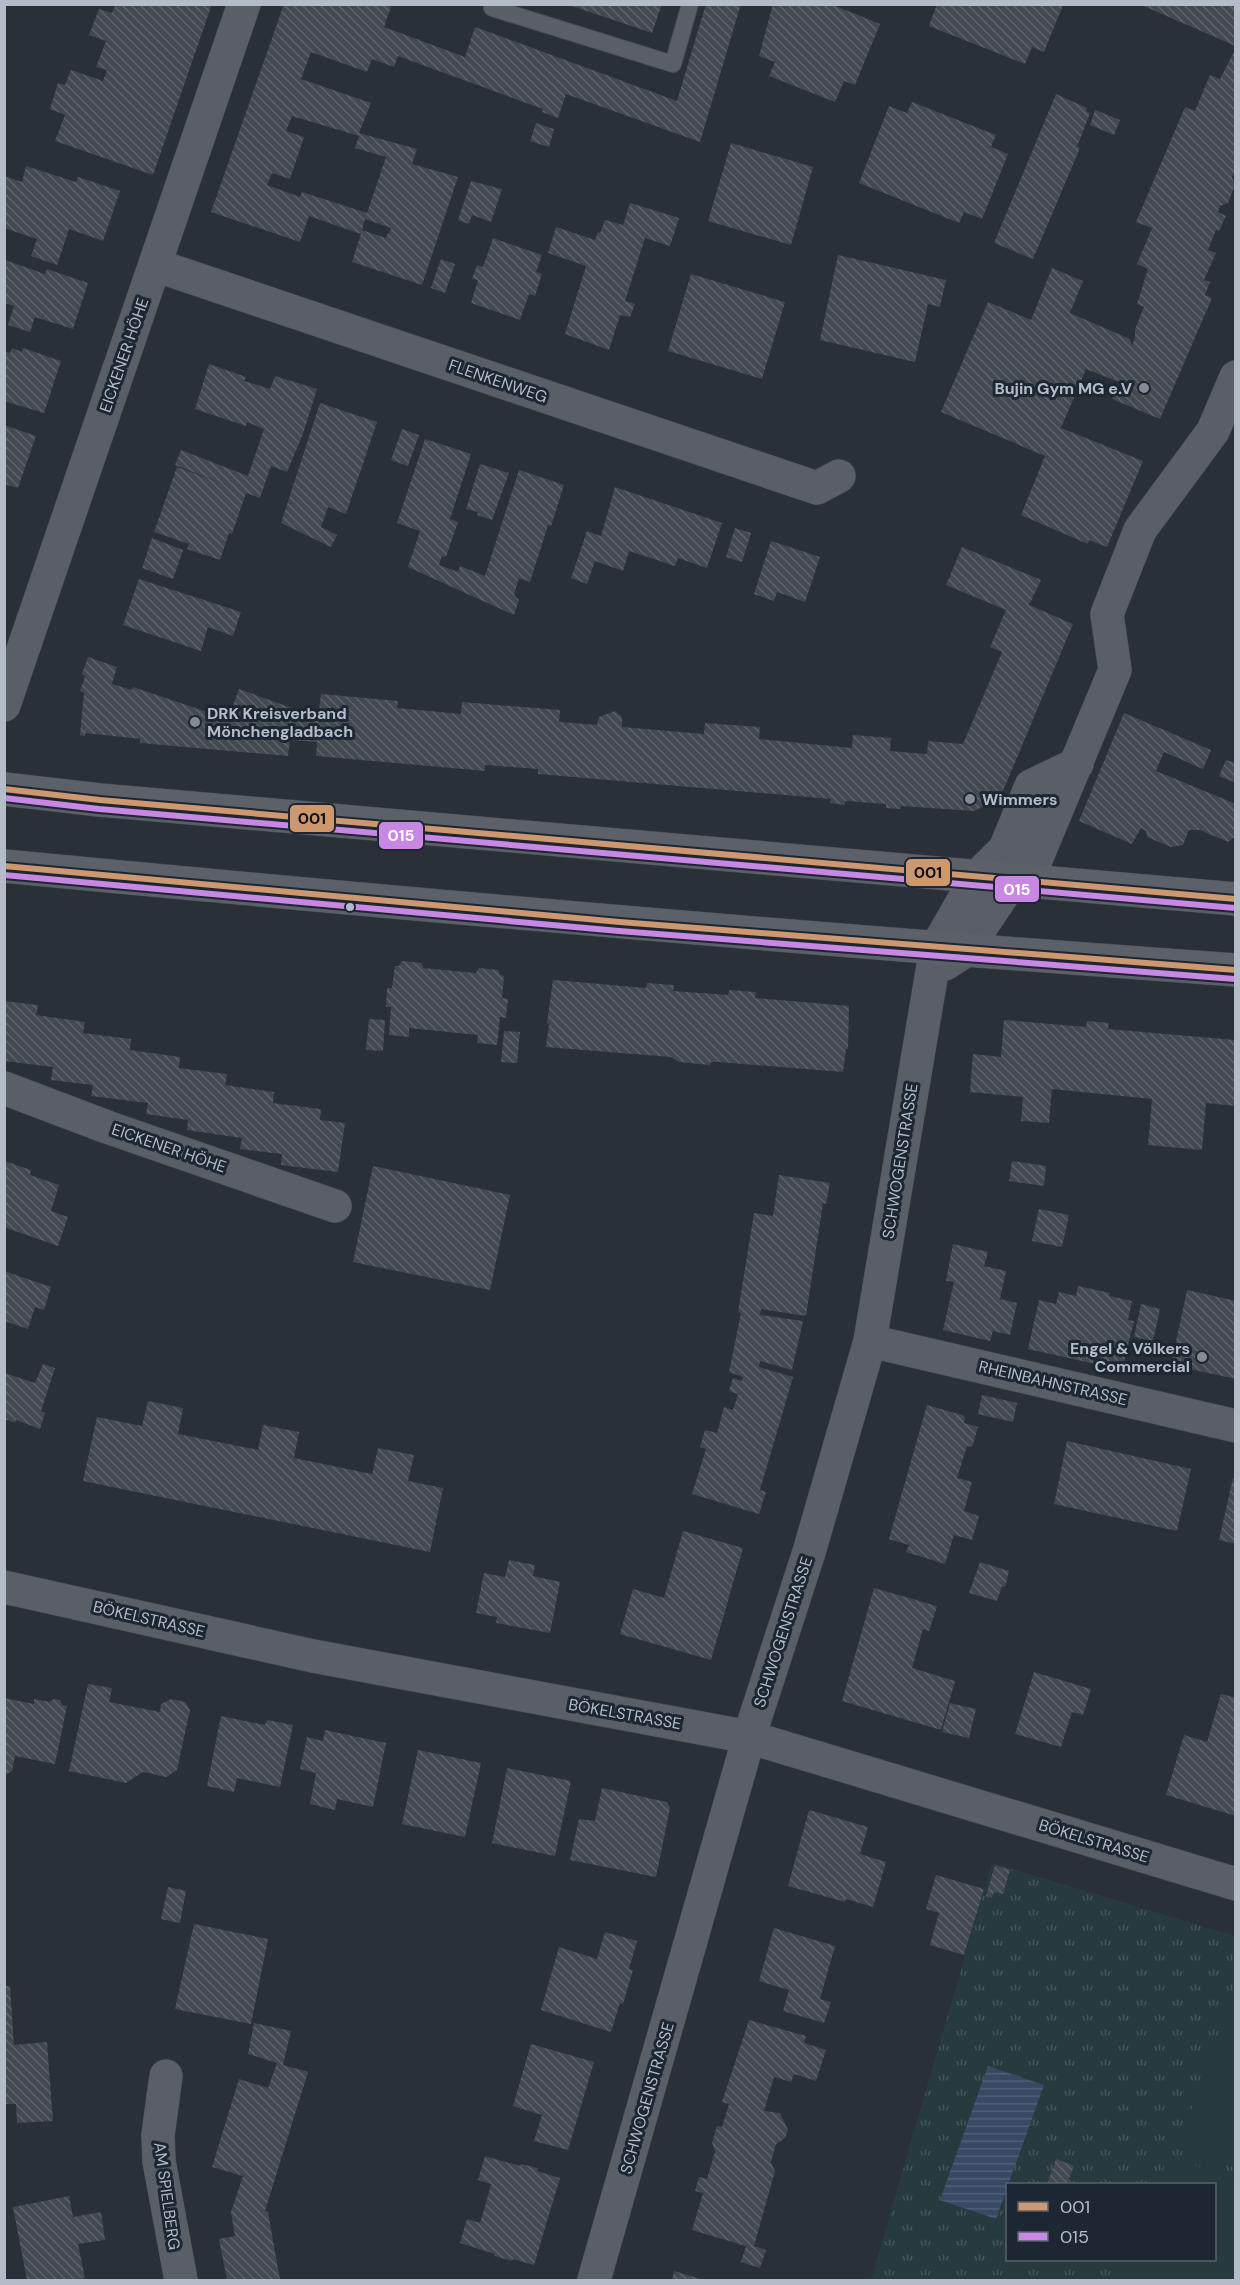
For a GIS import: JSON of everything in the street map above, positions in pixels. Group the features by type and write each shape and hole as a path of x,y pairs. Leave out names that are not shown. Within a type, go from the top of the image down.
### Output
{"main road":[{"path":"4,789 100,800 1236,899"},
{"path":"4,866 944,958 1236,970"}],"street":[{"name":"EICKENER HÖHE","path":"4,705 244,4"},
{"name":"FLENKENWEG","path":"155,265 817,488 839,476"},
{"name":"SCHWOGENSTRASSE","path":"944,958 1012,881 1035,862 1115,670 1107,614 1140,530 1213,431 1236,377"},
{"name":"SCHWOGENSTRASSE","path":"594,2280 749,1737 809,1552 870,1341 944,958 977,877 1005,849 1031,786 1077,764"},
{"name":"EICKENER HÖHE","path":"4,1088 107,1127 335,1206"},
{"name":"RHEINBAHNSTRASSE","path":"870,1341 1236,1426"},
{"name":"BÖKELSTRASSE","path":"4,1587 313,1656 749,1737 1236,1884"},
{"name":"AM SPIELBERG","path":"166,2076 158,2135 159,2161 181,2280"}],"lane":[{"path":"492,8 673,64 690,4"}],"green space":[{"path":"992,1863 1235,1936 1235,2280 871,2280"},
{"path":"1233,1992 1236,1993 1235,2168 1178,2147"},
{"path":"1168,2156 1235,2179 1235,2280 1125,2280 1133,2261 1216,2261 1216,2183 1158,2183"}],"water":[{"path":"988,2066 1044,2085 1009,2183 1006,2183 1006,2191 996,2219 940,2200"}],"building":[{"path":"116,4 212,4 153,175 55,141 65,115 50,109 58,83 65,85 71,70 103,81 107,70 96,67 106,41 89,35 99,9 112,13"},
{"path":"284,4 383,4 391,7 384,27 465,57 475,27 677,101 706,4 741,4 700,142 566,94 558,118 542,112 543,109 398,56 394,67 372,59 367,72 311,52 301,79 371,103 359,133 417,149 412,164 458,177 422,285 352,262 361,234 309,216 300,242 211,212","holes":["292,116 359,136 355,148 386,157 367,213 302,192 300,197 267,185 272,173 290,179 304,137 286,131","365,219 391,228 386,238 362,230"]},
{"path":"566,4 662,4 652,33"},
{"path":"773,4 830,4 880,24 855,85 844,81 835,102 769,76 775,62 759,56"},
{"path":"937,4 1063,5 1044,52 1032,47 1025,64 929,26"},
{"path":"1139,4 1236,4 1236,47 1231,44"},
{"path":"1236,48 1236,171 1232,177 1235,185 1228,203 1220,206 1218,212 1226,216 1219,231 1216,230 1208,250 1216,253 1204,280 1210,282 1205,295 1212,298 1160,419 1112,399 1119,382 1086,369 1061,428 1143,461 1107,547 1089,540 1088,544 1021,515 1045,456 941,412 988,302 1031,320 1052,268 1083,281 1070,313 1130,339 1132,346 1135,329 1144,307 1137,304 1148,269 1137,264 1152,228 1136,222 1185,107 1195,111 1210,75 1220,79"},
{"path":"1056,94 1087,108 1086,111 1090,113 1077,147 1080,148 1033,259 994,243"},
{"path":"912,102 996,135 991,147 1008,154 982,219 964,212 959,223 859,183 889,106 907,113"},
{"path":"1095,110 1120,120 1114,135 1090,125"},
{"path":"536,123 554,129 549,147 530,141"},
{"path":"731,143 813,167 791,245 708,221"},
{"path":"26,166 76,182 78,177 120,191 103,241 69,229 57,265 31,256 37,239 4,228 4,176 22,182"},
{"path":"471,181 502,189 491,222 472,215 469,224 458,220"},
{"path":"630,203 679,218 670,246 645,238 625,301 635,304 630,317 620,315 609,350 565,334 586,266 548,253 556,227 595,240 605,220 623,225"},
{"path":"493,238 542,255 536,272 542,274 535,296 529,294 520,320 471,303 478,280 472,279 477,265 483,267"},
{"path":"838,255 946,280 940,307 928,304 915,362 820,340"},
{"path":"441,259 455,264 445,293 431,288"},
{"path":"5,260 45,274 47,269 88,283 73,329 35,317 30,332 8,325 14,306 5,303"},
{"path":"691,274 785,302 762,379 668,351"},
{"path":"12,348 22,352 23,348 61,361 44,413 4,401 4,351 10,353"},
{"path":"209,364 246,377 244,381 270,389 275,376 317,389 303,434 287,472 271,466 260,498 246,493 220,560 187,549 189,544 154,532 177,467 226,485 175,465 181,450 248,476 264,429 247,422 246,426 195,409"},
{"path":"320,403 377,422 346,514 328,507 321,527 337,535 331,547 281,523"},
{"path":"4,425 36,436 18,488 4,484"},
{"path":"402,429 419,435 408,466 391,460"},
{"path":"425,439 471,454 450,519 458,522 446,557 442,556 439,565 458,572 460,566 485,576 519,470 564,485 551,526 548,525 530,582 519,578 514,595 519,600 514,615 408,567 420,531 397,523"},
{"path":"480,464 509,473 492,520 477,515 478,512 466,509"},
{"path":"615,487 722,523 707,568 678,558 675,566 629,551 623,571 595,561 587,584 571,578 587,531 601,536"},
{"path":"735,528 751,533 742,562 726,557"},
{"path":"152,538 183,550 173,579 142,568"},
{"path":"771,541 820,557 805,602 777,592 774,601 754,594"},
{"path":"962,547 1041,580 1029,605 1073,624 1003,791 997,795 999,799 974,811 901,806 901,809 886,808 886,804 845,801 845,805 830,803 831,799 538,774 538,769 485,765 485,771 316,756 317,742 290,740 288,756 140,743 140,739 85,733 85,736 80,735 84,693 80,691 85,676 82,674 88,657 117,667 112,684 132,690 133,687 228,719 239,689 292,708 319,710 321,694 398,701 397,708 461,714 462,702 560,710 559,722 597,725 599,717 615,711 622,717 622,727 704,734 705,723 760,727 759,739 852,748 853,735 891,738 890,751 927,754 928,741 963,744 1002,652 990,647 1006,610 946,585"},
{"path":"139,579 241,612 233,636 208,627 201,651 123,625"},
{"path":"1124,713 1211,750 1203,769 1164,752 1156,771 1236,804 1236,839 1233,838 1228,842 1200,830 1189,830 1183,845 1171,847 1147,837 1146,831 1141,828 1132,844 1079,821"},
{"path":"1226,760 1236,763 1236,783 1219,776"},
{"path":"402,961 422,963 423,968 476,973 479,968 498,970 500,975 504,976 502,998 508,999 506,1018 500,1017 497,1045 477,1043 478,1035 409,1028 409,1037 389,1035 391,1007 386,1007 387,988 392,988 395,966 399,966"},
{"path":"553,980 646,988 647,983 674,985 673,991 728,995 729,990 756,992 755,998 849,1006 848,1049 846,1049 843,1072 719,1062 711,1062 710,1065 679,1062 671,1057 546,1047"},
{"path":"4,1001 38,1005 36,1015 85,1022 83,1033 131,1039 130,1050 180,1057 179,1068 227,1074 225,1085 274,1092 273,1103 321,1109 320,1120 345,1123 338,1172 281,1165 282,1154 240,1149 242,1138 187,1130 188,1120 146,1114 148,1103 91,1096 93,1085 51,1080 53,1067 4,1061"},
{"path":"369,1019 385,1020 383,1051 366,1050"},
{"path":"1004,1020 1086,1027 1087,1021 1109,1023 1108,1029 1236,1040 1236,1106 1206,1103 1202,1150 1148,1145 1152,1099 1052,1089 1049,1123 1021,1121 1023,1097 970,1092 973,1054 1001,1057"},
{"path":"504,1031 520,1032 517,1063 501,1062"},
{"path":"4,1161 31,1170 30,1175 59,1185 51,1211 68,1217 58,1246 4,1227"},
{"path":"1012,1161 1046,1166 1044,1186 1009,1181"},
{"path":"373,1166 510,1195 490,1290 353,1262"},
{"path":"779,1175 830,1183 826,1204 823,1203 806,1316 761,1309 760,1315 803,1321 792,1370 760,1361 759,1367 793,1377 760,1490 766,1492 759,1514 692,1494 706,1449 700,1447 705,1430 717,1433 724,1407 733,1410 738,1394 729,1391 733,1378 742,1381 743,1377 729,1372 741,1313 738,1312 754,1213 773,1216"},
{"path":"1039,1209 1069,1215 1062,1247 1032,1241"},
{"path":"953,1244 988,1252 984,1266 1006,1271 1000,1299 1017,1303 1010,1335 993,1331 990,1341 943,1330 954,1282 946,1281"},
{"path":"4,1271 51,1287 44,1310 35,1307 28,1329 4,1321"},
{"path":"1078,1286 1110,1293 1109,1296 1132,1301 1128,1320 1134,1321 1122,1370 1028,1349 1039,1300 1056,1304 1059,1292 1076,1296"},
{"path":"1187,1290 1236,1301 1236,1379 1171,1365"},
{"path":"1141,1304 1160,1309 1153,1341 1134,1337"},
{"path":"43,1364 55,1368 41,1411 45,1413 40,1429 16,1420 15,1423 4,1419 4,1373 35,1383"},
{"path":"982,1395 1017,1403 1013,1422 978,1414"},
{"path":"148,1401 183,1408 178,1434 258,1450 263,1425 299,1432 294,1458 372,1474 378,1448 414,1455 408,1481 443,1488 430,1552 83,1481 97,1417 142,1426"},
{"path":"927,1405 962,1415 965,1417 964,1423 978,1427 972,1447 967,1446 957,1478 972,1482 964,1511 979,1516 972,1540 954,1535 945,1564 906,1552 909,1545 889,1539"},
{"path":"1067,1441 1191,1469 1177,1531 1054,1504"},
{"path":"1233,1478 1236,1479 1236,1544 1219,1540"},
{"path":"683,1531 743,1548 711,1660 620,1634 633,1589 664,1598"},
{"path":"509,1560 535,1565 533,1576 560,1582 550,1633 496,1623 497,1617 476,1613 484,1573 505,1577"},
{"path":"980,1562 1009,1571 1005,1587 1002,1586 997,1601 969,1593"},
{"path":"874,1588 937,1606 929,1631 923,1629 912,1668 955,1681 941,1730 842,1701"},
{"path":"1034,1672 1091,1689 1083,1715 1072,1712 1061,1747 1015,1734"},
{"path":"88,1684 112,1688 109,1702 160,1712 161,1704 171,1699 185,1702 190,1710 177,1770 166,1777 143,1772 126,1783 69,1771"},
{"path":"1221,1694 1236,1698 1236,1816 1166,1795 1184,1735 1207,1742"},
{"path":"4,1698 34,1704 34,1699 50,1702 53,1699 60,1700 62,1705 67,1706 55,1764 15,1756 12,1771 4,1776"},
{"path":"950,1703 976,1709 969,1738 942,1732"},
{"path":"221,1716 265,1725 267,1720 293,1725 280,1787 237,1778 234,1792 207,1786"},
{"path":"325,1730 386,1743 373,1807 337,1799 335,1810 310,1804 316,1773 300,1769 307,1737 323,1741"},
{"path":"418,1750 481,1763 465,1837 402,1824"},
{"path":"507,1768 571,1781 555,1856 492,1843"},
{"path":"602,1788 667,1802 670,1808 656,1877 570,1860 579,1819 595,1821"},
{"path":"809,1810 868,1827 860,1854 886,1862 873,1907 846,1899 845,1902 788,1886"},
{"path":"995,1865 1010,1870 1003,1894 994,1892 992,1898 986,1896"},
{"path":"936,1875 984,1889 964,1955 930,1945 939,1913 926,1909"},
{"path":"168,1887 186,1891 180,1923 161,1919"},
{"path":"194,1924 268,1939 251,2024 175,2009"},
{"path":"774,1928 835,1946 820,1999 831,2002 824,2023 783,2011 789,1990 759,1981"},
{"path":"605,1932 637,1941 629,1969 633,1970 623,2004 620,2003 611,2032 541,2010 559,1947 597,1959"},
{"path":"4,1986 10,1986 14,2045 47,2042 53,2121 17,2123 16,2104 4,2104"},
{"path":"749,2020 806,2036 804,2043 826,2050 816,2081 794,2074 791,2082 774,2077 764,2111 780,2113 788,2130 785,2138 776,2144 771,2162 775,2171 754,2246 766,2250 760,2268 741,2262 746,2246 692,2230 703,2193 695,2191 699,2177 707,2179 715,2152 712,2143 717,2126 722,2127 729,2104 722,2102"},
{"path":"254,2023 291,2031 283,2065 308,2072 265,2211 268,2212 280,2280 227,2280 219,2239 235,2236 231,2212 243,2176 212,2167 239,2079 268,2088 277,2063 248,2054"},
{"path":"531,2044 594,2062 568,2150 534,2141 542,2115 513,2106"},
{"path":"485,2156 520,2166 521,2164 538,2168 537,2171 560,2178 534,2265 494,2256 495,2254 460,2243 467,2219 480,2223 486,2203 491,2184 478,2180"},
{"path":"1056,2159 1074,2166 1067,2183 1047,2183"},
{"path":"69,2196 73,2217 101,2212 105,2240 78,2244 85,2278 27,2280 13,2207"},
{"path":"674,2271 704,2280 672,2280"}],"transit line":[{"name":"001","path":"4,789 100,800 1236,899"},
{"name":"015","path":"4,798 99,809 1235,908"},
{"name":"001","path":"4,866 620,922 1236,970"},
{"name":"015","path":"4,875 619,931 1235,979"}],"place":[{"name":"Bujin Gym MG e.V","path":"1144,388"},
{"name":"DRK Kreisverband Mönchengladbach","path":"195,722"},
{"name":"Wimmers","path":"970,799"},
{"name":"Engel & Völkers Commercial","path":"1202,1357"}]}
